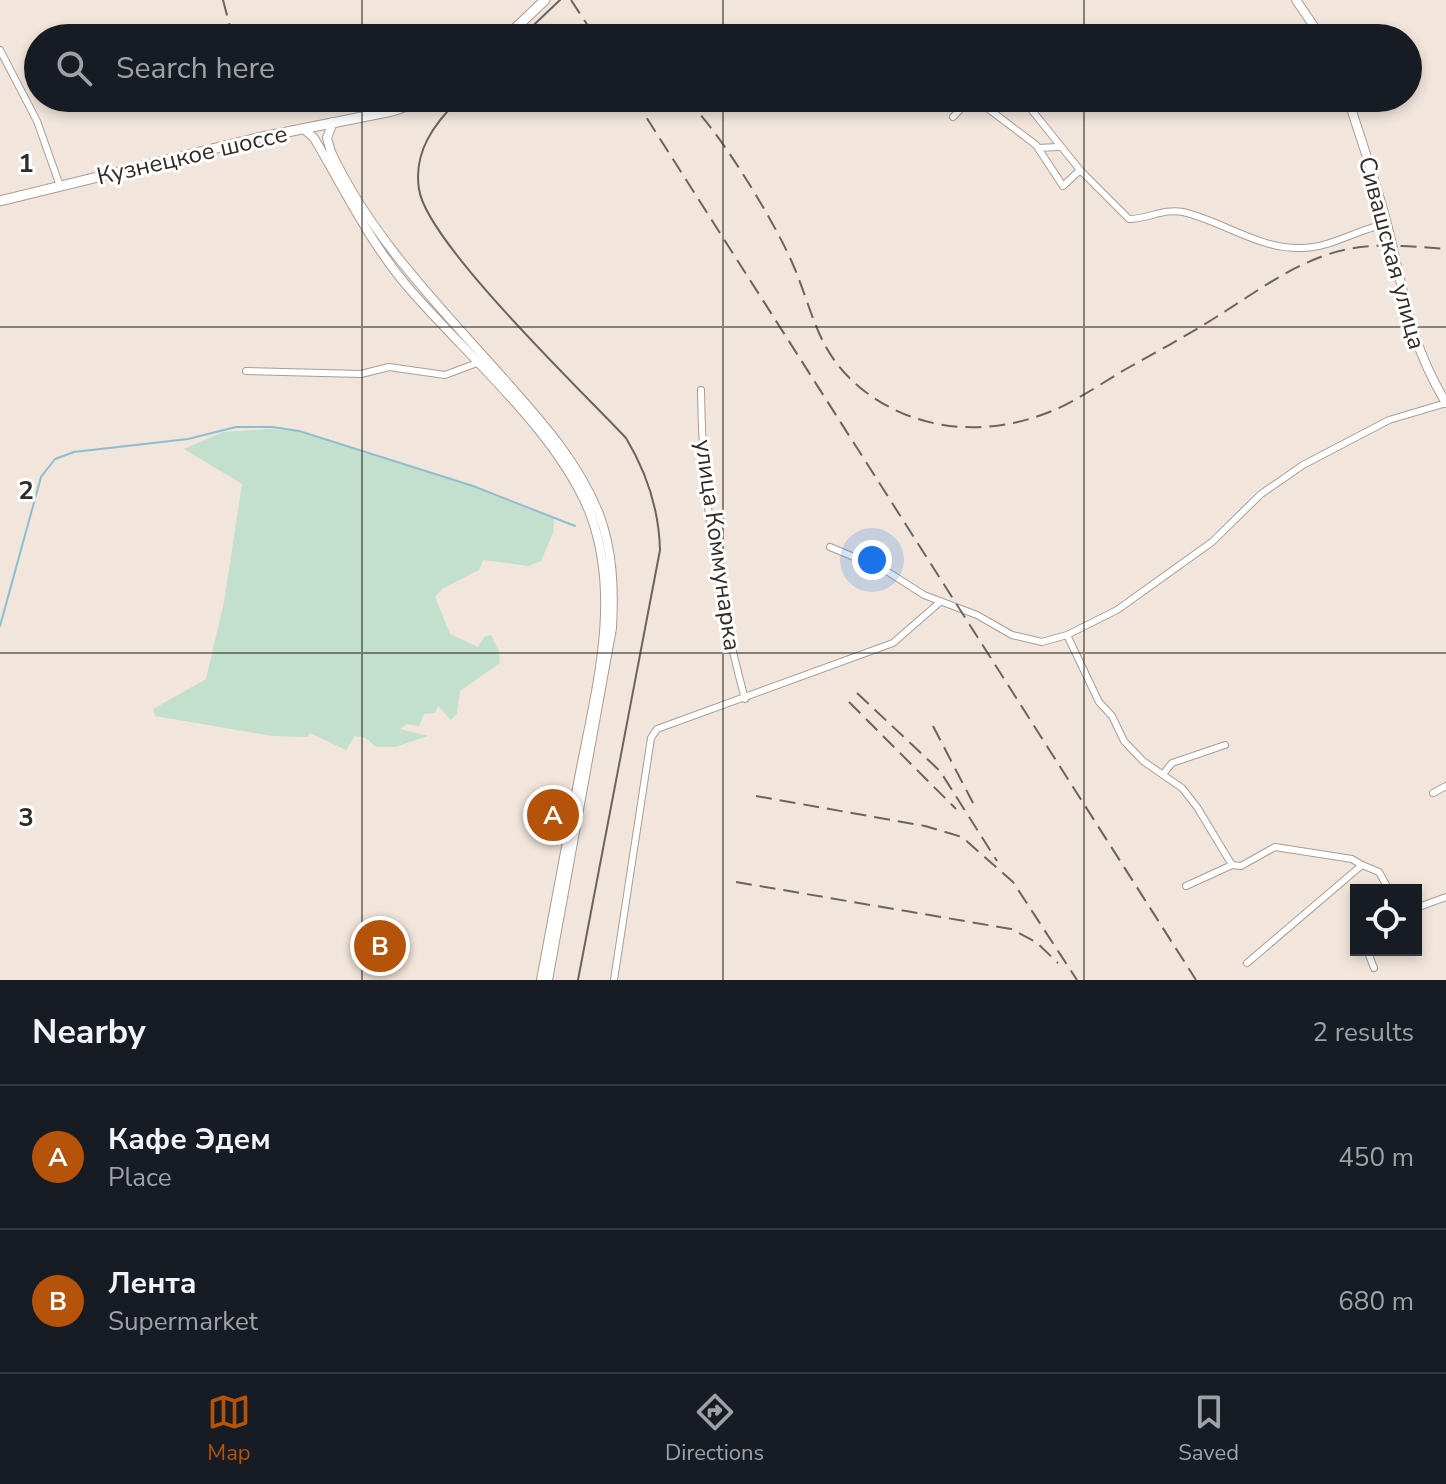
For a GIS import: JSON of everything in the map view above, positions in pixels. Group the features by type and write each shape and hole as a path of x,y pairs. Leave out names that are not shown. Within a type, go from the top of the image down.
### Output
{"main road":[{"path":"520,24 545,0"},
{"path":"1296,0 1312,24"},
{"name":"Кузнецкое шоссе","path":"0,201 387,112"},
{"name":"Сивашская улица","path":"1352,112 1387,224 1406,317 1424,367 1446,403"},
{"path":"333,122 327,138 331,152 384,236 424,289 560,444 585,484 602,523 614,584 612,628 548,980"},
{"path":"304,129 314,138 357,217 389,263 552,449 578,488 594,526 606,587 598,675 541,980"}],"street":[{"path":"0,50 24,96"},
{"path":"32,112 60,186"},
{"path":"953,117 958,112"},
{"path":"991,112 1038,148 1063,186 1080,170"},
{"path":"1036,112 1058,147 1129,219 1180,211 1286,248 1323,246 1343,241 1361,228 1387,224"},
{"path":"1038,148 1058,147"},
{"path":"246,371 361,374 389,367 445,375 477,363"},
{"name":"улица Коммунарка","path":"701,390 704,476 735,665 745,699"},
{"path":"830,547 885,570 940,602 1022,638 1042,642 1067,635 1117,610 1212,542 1261,494 1303,465 1389,420 1446,403"},
{"path":"614,980 651,738 657,729 893,643 940,602"},
{"path":"1067,635 1099,702 1112,716 1124,741 1143,761 1164,773 1197,807 1232,865"},
{"path":"1164,773 1172,763 1225,745"},
{"path":"1433,793 1446,786"},
{"path":"1186,886 1232,865 1241,866 1275,847 1352,859 1359,867 1379,872 1386,884"},
{"path":"1247,963 1332,894 1359,867"},
{"path":"1422,906 1446,897"},
{"path":"1369,956 1374,968"}],"green space":[{"path":"295,431 473,487 554,519 553,533 541,561 528,566 483,560 479,570 442,589 435,597 450,634 478,647 485,636 491,635 499,651 500,663 460,691 457,713 451,720 438,706 435,713 424,714 419,726 407,724 400,729 428,736 395,747 376,747 366,738 355,736 346,750 310,733 307,737 272,736 155,716 153,709 206,679 224,602 242,484 184,449 223,432"}],"waterway":[{"path":"0,626 41,477 55,459 74,452 188,439 236,427 272,427 299,431 473,486 575,526"}],"tram line":[{"path":"535,24 560,0"},
{"path":"447,112 434,128 419,162 419,189 428,213 476,279 626,438 646,478 657,520 660,550 578,980"}],"railway":[{"path":"223,0 229,24"},
{"path":"571,0 587,24"},
{"path":"643,112 1196,980"},
{"path":"698,112 743,174 771,221 791,260 825,346 835,361 847,376 884,404 930,422 954,426 1004,425 1052,411 1081,397 1285,274 1326,255 1371,246 1446,249"},
{"path":"857,693 940,771 997,861"},
{"path":"849,702 956,809"},
{"path":"933,726 973,803"},
{"path":"756,796 925,826 962,837 1013,882 1077,980"},
{"path":"736,882 1011,929 1036,942 1058,963"}],"place":[{"name":"Кафе Эдем","path":"553,815"},
{"name":"Лента","path":"380,946"}]}
